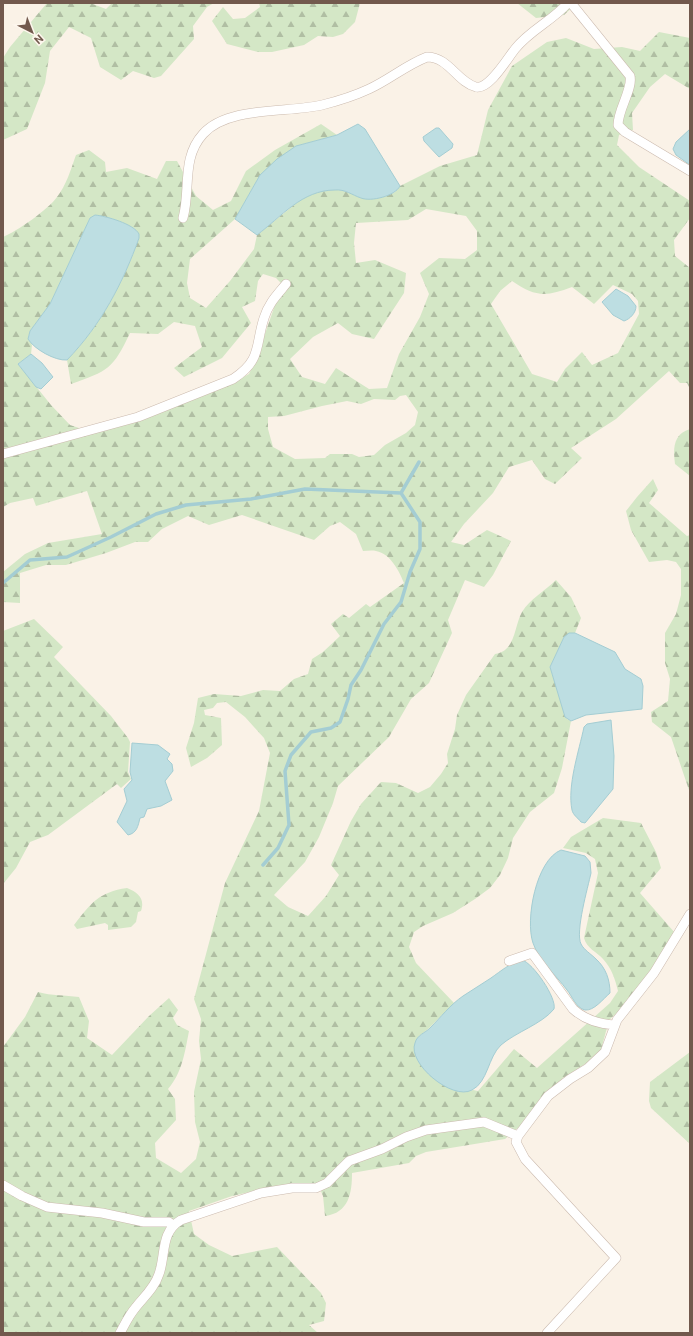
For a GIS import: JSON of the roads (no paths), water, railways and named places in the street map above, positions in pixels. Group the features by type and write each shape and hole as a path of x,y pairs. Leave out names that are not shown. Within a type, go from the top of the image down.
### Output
{"street":[{"path":"183,218 186,207 189,159 194,146 203,134 211,127 237,116 298,109 350,97 368,90 427,57 434,57 440,60 470,84 477,87 482,86 494,77 515,48 532,31 558,14 568,3"},
{"path":"572,3 630,76 632,82 618,115 618,125 625,132 690,171"},
{"path":"3,454 138,417 233,379 245,370 256,356 264,316 270,304 286,284"},
{"path":"547,1333 616,1258 525,1159 516,1142 518,1136 548,1096 570,1079 588,1068 605,1052 615,1025 654,974 690,914"},
{"path":"509,961 532,953 573,1009 581,1016 595,1023 615,1025"},
{"path":"120,1333 135,1308 159,1275 165,1238 173,1225 181,1220 261,1193 292,1188 309,1189 322,1186 350,1160 382,1149 406,1137 426,1130 484,1122 518,1136"},
{"path":"3,1184 22,1196 47,1206 102,1213 144,1222 169,1222 173,1225"}],"water":[{"path":"358,124 365,129 400,186 397,190 376,199 365,199 339,190 323,191 312,194 302,199 257,235 235,219 260,175 277,159 296,146 337,135"},
{"path":"436,128 439,128 453,144 452,148 439,157 424,141 423,137"},
{"path":"690,129 690,165 676,155 673,149 676,142"},
{"path":"95,215 106,217 132,227 139,234 139,238 126,271 101,318 67,360 57,359 45,354 31,343 28,339 30,331 50,304 90,218"},
{"path":"616,289 628,296 636,306 632,315 624,321 613,315 602,302"},
{"path":"31,354 42,363 53,377 41,389 36,387 18,364"},
{"path":"569,633 575,633 615,652 625,669 641,679 643,686 642,709 586,715 571,721 565,717 550,667 564,637"},
{"path":"611,720 614,756 613,789 585,823 581,822 573,812 571,790 574,768 584,727 587,724"},
{"path":"132,743 158,745 170,754 167,759 172,764 173,771 165,781 172,800 161,806 147,809 144,817 140,818 135,831 128,835 117,822 127,801 124,789 132,780 130,772"},
{"path":"561,850 585,856 590,862 591,873 581,920 580,938 582,946 605,970 610,993 595,1007 588,1010 579,1007 567,990 543,962 533,943 531,933 530,920 532,906 539,878 552,856"},
{"path":"522,960 532,967 548,989 552,997 554,1009 536,1024 507,1040 501,1045 493,1056 485,1075 472,1090 463,1092 443,1085 424,1070 418,1060 414,1051 416,1040 458,1000 514,963"}],"waterway":[{"path":"263,865 278,848 289,825 285,771 291,755 311,732 331,728 340,722 351,685 361,670 384,624 401,602 410,572 420,549 420,522 401,493 419,462"},
{"path":"3,583 30,560 67,557 156,514 186,505 251,499 305,489 401,493"}]}
